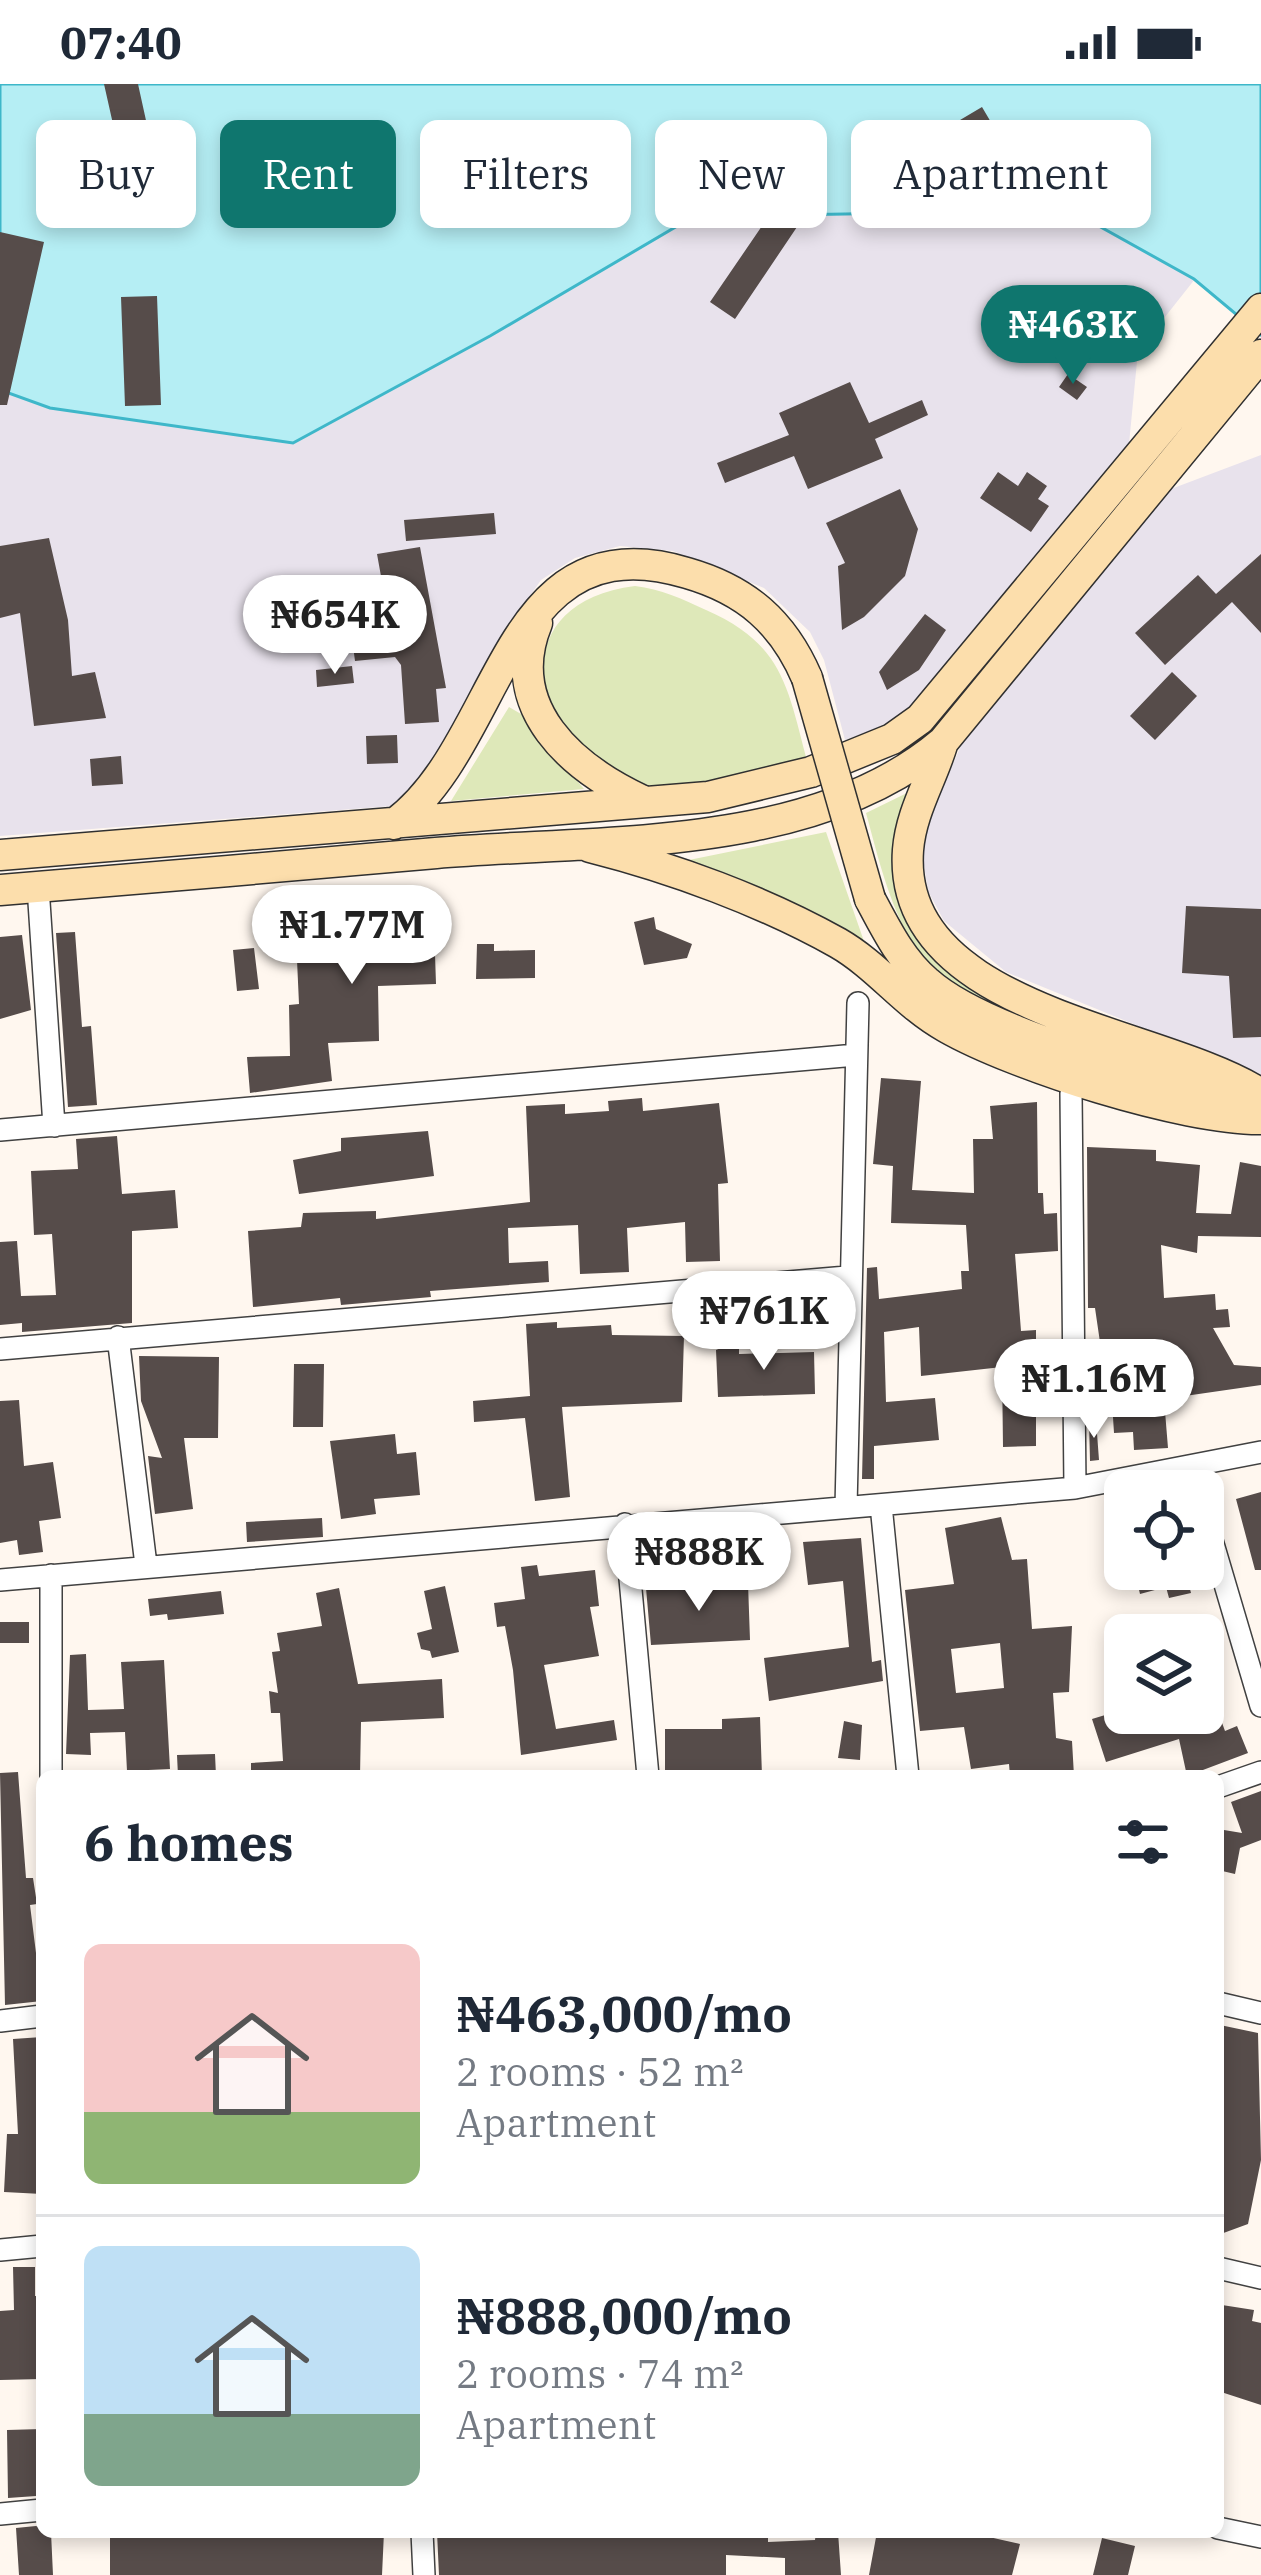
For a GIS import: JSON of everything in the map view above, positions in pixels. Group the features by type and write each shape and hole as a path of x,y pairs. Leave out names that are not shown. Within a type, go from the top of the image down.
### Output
{"main road":[{"path":"0,890 739,828 796,817 891,782 943,742 1144,475 1261,309"},
{"path":"0,855 643,801 759,786 811,772 892,739 920,719 1261,355"},
{"path":"394,824 416,808 447,768 514,640 548,598 593,570 626,563 655,563 696,575 769,614 791,641 807,678 870,899 905,960 951,1001 1020,1031 1261,1114"},
{"path":"548,598 527,663 534,712 592,772 643,801"},
{"path":"943,742 913,819 908,851 914,899 930,931 1011,996 1190,1058 1261,1094"},
{"path":"567,842 792,919 858,956 917,1007 982,1045 1192,1114 1261,1114"}],"street":[{"path":"38,887 54,1126"},
{"path":"845,1507 858,1004"},
{"path":"0,1130 856,1055"},
{"path":"1071,1094 1075,1488"},
{"path":"0,1349 848,1277"},
{"path":"118,1337 146,1565"},
{"path":"1218,1470 1261,1452"},
{"path":"0,1580 626,1523 1104,1486"},
{"path":"881,1505 907,1770"},
{"path":"626,1523 647,1770"},
{"path":"51,1575 51,1770"},
{"path":"1224,1581 1261,1706"},
{"path":"1224,1785 1261,1772"},
{"path":"1224,2004 1261,2013"},
{"path":"0,2021 36,2017"},
{"path":"0,2250 36,2247"},
{"path":"1224,2269 1261,2278"},
{"path":"0,2514 36,2511"},
{"path":"1224,2529 1261,2537"},
{"path":"422,2538 424,2575"}],"shaded area":[{"path":"851,214 851,228 1102,228 1195,279 1138,351 1129,444 930,694 886,725 845,740 824,660 810,632 764,588 673,551 620,546 575,558 541,580 511,623 444,753 393,806 0,836 0,390 293,443 490,336 674,228 827,228 827,215"},
{"path":"1261,455 1261,1076 1006,972 944,921 928,891 920,839 963,741 1171,489"}],"green space":[{"path":"635,586 663,592 731,623 766,652 786,687 806,757 720,781 650,785 597,762 570,736 551,706 544,674 547,644 563,618 592,598"},
{"path":"509,707 521,714 584,789 451,801"},
{"path":"909,792 898,878 1019,1010 952,985 929,964 896,911 866,813"},
{"path":"826,832 867,950 684,861"}],"water":[{"path":"0,84 1261,84 1261,335 1194,279 1102,228 1151,228 1151,120 851,120 851,214 827,214 827,120 655,120 655,228 674,228 490,336 293,443 50,408 0,390"}],"building":[{"path":"104,84 138,84 146,120 112,120"},
{"path":"982,107 990,120 960,120"},
{"path":"761,228 796,228 735,319 710,302"},
{"path":"0,232 44,242 7,405 0,405"},
{"path":"157,296 161,405 125,406 121,297"},
{"path":"1068,374 1087,387 1077,400 1059,387"},
{"path":"850,382 869,423 922,400 928,415 875,439 883,458 808,489 794,456 725,483 717,463 789,435 779,413"},
{"path":"998,472 1018,486 1027,472 1047,486 1038,499 1049,506 1031,532 980,498"},
{"path":"900,489 918,529 905,576 864,617 842,630 838,566 845,563 826,523"},
{"path":"494,513 496,534 406,541 404,520"},
{"path":"49,538 68,620 72,676 95,672 106,718 34,726 20,613 0,618 0,546"},
{"path":"420,547 446,688 436,689 439,722 405,724 401,665 395,657 355,661 348,608 386,604 377,554"},
{"path":"1261,554 1261,633 1232,602 1165,665 1135,633 1198,575 1216,594"},
{"path":"925,614 946,630 919,670 887,690 879,672"},
{"path":"352,666 354,683 317,687 316,670"},
{"path":"1172,672 1197,696 1155,740 1130,716"},
{"path":"397,735 398,763 367,764 366,736"},
{"path":"121,756 123,784 92,786 90,759"},
{"path":"401,889 401,896 433,895 436,984 378,986 379,1041 328,1043 332,1081 250,1093 247,1057 290,1056 289,1005 299,1004 297,960 336,958 333,933 356,930 352,903"},
{"path":"1186,906 1261,909 1261,1037 1233,1038 1229,976 1182,973"},
{"path":"654,917 656,929 692,944 687,958 644,965 634,922"},
{"path":"75,932 82,1027 91,1026 97,1105 68,1107 56,933"},
{"path":"22,935 31,1010 0,1019 0,937"},
{"path":"477,944 494,944 494,951 535,950 535,978 476,979"},
{"path":"254,948 259,989 237,991 233,950"},
{"path":"881,1078 921,1081 912,1190 974,1193 973,1139 993,1139 990,1106 1037,1102 1038,1193 1043,1193 1044,1214 1057,1213 1058,1251 1015,1254 1021,1331 1036,1330 1036,1446 1003,1447 1002,1367 921,1376 919,1327 884,1332 886,1402 935,1398 939,1440 874,1446 874,1479 862,1479 867,1268 877,1267 879,1299 962,1289 961,1271 969,1271 966,1225 891,1223 893,1166 873,1164"},
{"path":"642,1098 643,1111 719,1103 728,1183 718,1184 720,1261 686,1262 685,1222 627,1228 629,1272 580,1274 578,1225 508,1228 509,1263 548,1261 549,1282 430,1291 431,1297 341,1305 340,1298 253,1307 248,1231 301,1227 303,1213 376,1211 376,1219 530,1202 526,1106 565,1104 565,1114 609,1111 608,1101"},
{"path":"428,1131 434,1176 299,1194 293,1160 341,1151 341,1138"},
{"path":"117,1136 122,1194 175,1190 178,1228 132,1231 132,1323 22,1332 22,1323 0,1325 0,1242 17,1241 21,1296 56,1295 52,1234 34,1235 31,1171 78,1169 76,1139"},
{"path":"1087,1147 1156,1150 1156,1161 1200,1165 1196,1213 1231,1214 1240,1162 1261,1166 1261,1237 1198,1236 1197,1253 1161,1245 1164,1298 1215,1294 1216,1310 1228,1309 1230,1327 1213,1328 1234,1365 1261,1367 1261,1385 1164,1399 1168,1448 1134,1450 1133,1432 1114,1433 1109,1355 1102,1356 1095,1308 1088,1308"},
{"path":"814,1316 836,1317 835,1339 813,1338"},
{"path":"557,1322 557,1328 611,1325 612,1335 684,1336 682,1402 562,1407 570,1497 535,1501 525,1418 474,1422 473,1401 530,1396 526,1324"},
{"path":"739,1341 739,1354 814,1352 815,1394 718,1397 716,1350"},
{"path":"139,1356 219,1357 218,1438 184,1438 193,1509 155,1514 148,1456 162,1458 141,1401"},
{"path":"294,1364 324,1364 323,1427 293,1427"},
{"path":"19,1400 24,1466 53,1462 61,1518 39,1521 43,1552 19,1555 17,1540 0,1543 0,1401"},
{"path":"1096,1420 1099,1460 1090,1461 1089,1421"},
{"path":"395,1434 397,1454 416,1452 420,1495 374,1499 376,1514 341,1519 330,1441"},
{"path":"1261,1492 1261,1570 1255,1570 1236,1499"},
{"path":"1001,1517 1012,1560 1027,1559 1032,1629 1072,1626 1069,1692 1053,1693 1056,1738 1072,1741 1074,1770 1010,1770 1009,1764 971,1769 964,1727 920,1731 905,1590 954,1584 945,1528","holes":["1000,1643 1004,1688 956,1693 951,1649"]},
{"path":"322,1518 323,1537 247,1542 246,1522"},
{"path":"861,1538 872,1662 881,1660 883,1681 769,1701 764,1658 849,1647 843,1581 808,1585 803,1542"},
{"path":"537,1565 539,1576 595,1570 599,1606 590,1607 599,1656 544,1665 556,1729 614,1720 617,1740 521,1755 513,1670 505,1626 497,1627 494,1603 525,1599 521,1567"},
{"path":"748,1583 750,1640 651,1645 646,1588"},
{"path":"445,1586 459,1652 432,1658 430,1651 421,1649 417,1633 432,1629 424,1591"},
{"path":"339,1588 358,1684 442,1679 444,1718 361,1722 360,1770 251,1770 251,1763 283,1761 280,1713 271,1713 269,1691 278,1693 272,1652 280,1651 277,1633 322,1626 316,1593"},
{"path":"1167,1590 1190,1590 1191,1593 1169,1598"},
{"path":"221,1591 224,1614 168,1620 167,1614 150,1616 148,1599"},
{"path":"0,1622 29,1622 29,1643 0,1643"},
{"path":"86,1654 88,1710 124,1709 121,1662 164,1660 170,1769 127,1770 125,1732 90,1733 91,1755 66,1754 70,1655"},
{"path":"1104,1715 1104,1734 1224,1734 1224,1728 1237,1726 1248,1753 1203,1770 1186,1770 1179,1739 1106,1762 1092,1719"},
{"path":"760,1717 762,1770 665,1770 665,1729 722,1729 722,1719"},
{"path":"844,1721 862,1725 860,1760 838,1758"},
{"path":"215,1754 216,1770 178,1770 177,1755"},
{"path":"18,1772 26,1878 33,1878 36,1898 36,1904 30,1905 36,2002 5,2005 0,1773"},
{"path":"1261,1791 1261,1840 1240,1848 1235,1874 1224,1871 1224,1830 1242,1833 1231,1802"},
{"path":"1224,2026 1258,2033 1261,2160 1248,2224 1224,2233"},
{"path":"36,2037 36,2194 4,2192 7,2134 18,2134 13,2039"},
{"path":"13,2267 35,2267 36,2379 0,2380 0,2311 14,2310"},
{"path":"1224,2305 1254,2310 1252,2321 1261,2323 1261,2405 1224,2393"},
{"path":"36,2429 36,2496 8,2498 7,2430"},
{"path":"36,2526 36,2538 51,2538 53,2575 19,2575 16,2528"},
{"path":"110,2538 384,2538 382,2575 110,2575"},
{"path":"437,2538 768,2538 768,2542 838,2538 841,2575 785,2575 785,2558 726,2555 726,2575 439,2575"},
{"path":"876,2538 994,2538 1020,2544 1012,2575 869,2575"},
{"path":"1102,2538 1135,2546 1128,2575 1093,2575"}]}
